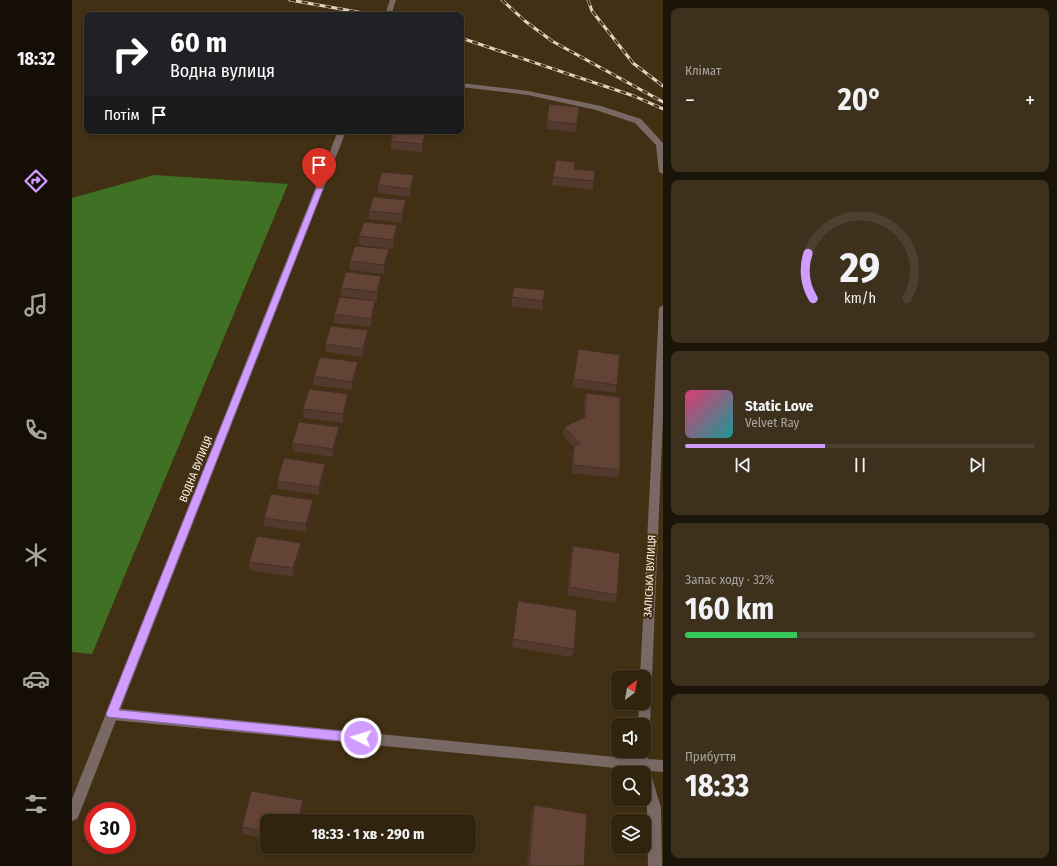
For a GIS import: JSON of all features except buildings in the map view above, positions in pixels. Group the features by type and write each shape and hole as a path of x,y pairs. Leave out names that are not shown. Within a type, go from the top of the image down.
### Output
{"street":[{"path":"389,12 393,0"},
{"path":"464,85 528,93 598,108 638,121 660,144 663,172"},
{"name":"ВОДНА ВУЛИЦЯ","path":"72,815 341,134"},
{"name":"ЗАЛІСЬКА ВУЛИЦЯ","path":"644,718 663,308"},
{"path":"112,714 663,766"},
{"path":"642,758 642,765 654,808 654,866"}],"green space":[{"path":"154,175 288,184 92,654 72,652 72,198"}],"railway":[{"path":"290,0 358,12"},
{"path":"502,0 525,21 552,41 663,102"},
{"path":"588,0 592,11 633,63 663,86"},
{"path":"464,39 634,96 663,109"}],"route":[{"path":"319,189 112,714 361,738"}]}
